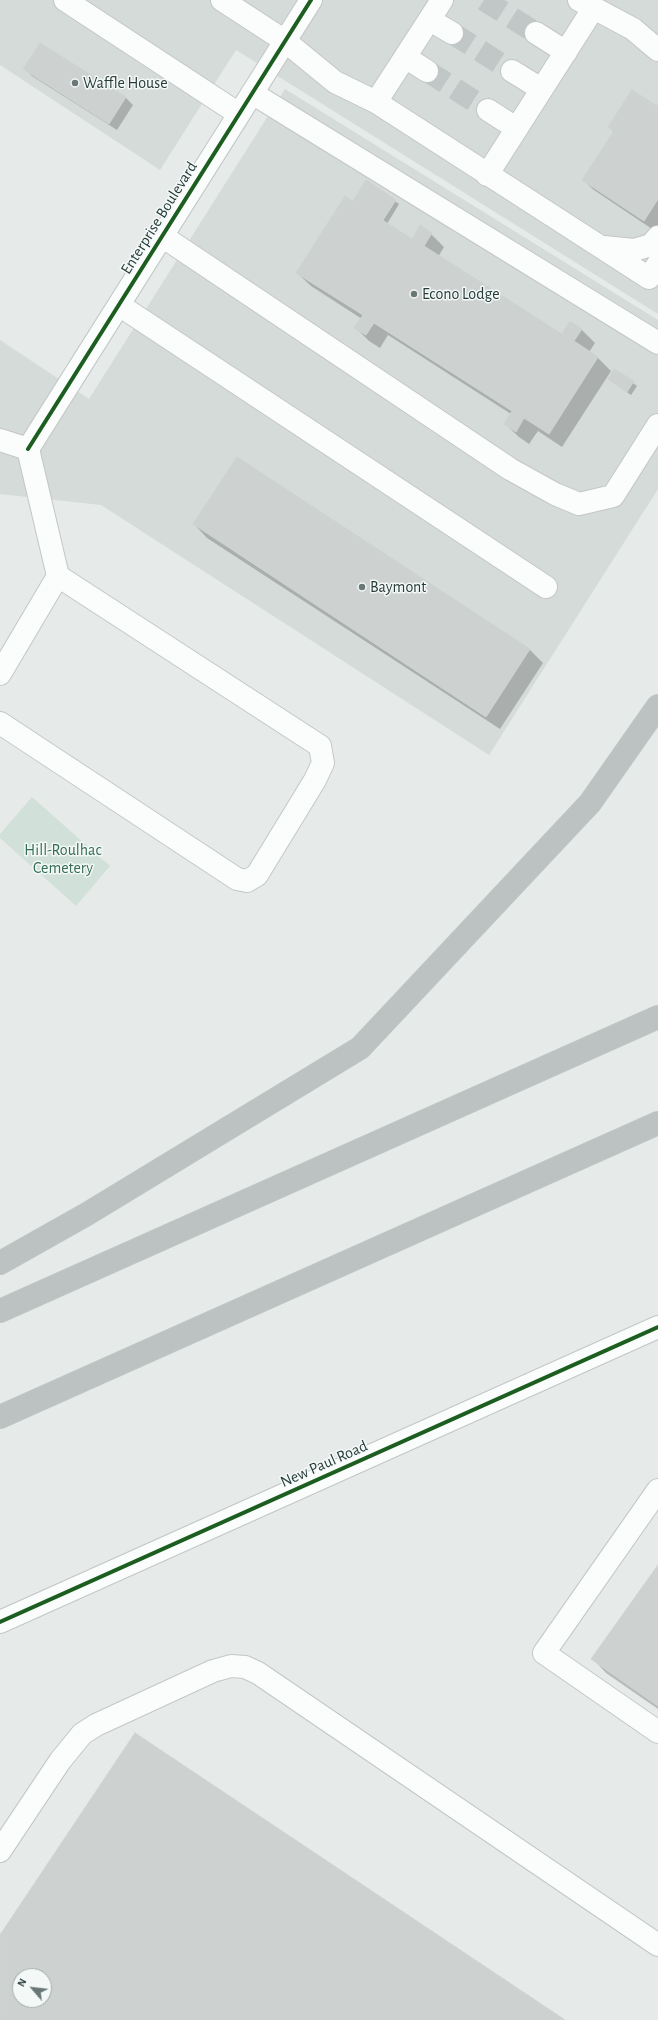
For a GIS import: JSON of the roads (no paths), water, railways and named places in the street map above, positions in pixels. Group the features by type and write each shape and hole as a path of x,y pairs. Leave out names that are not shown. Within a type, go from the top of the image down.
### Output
{"highway":[{"path":"0,1263 87,1214 360,1048 590,803 658,706"},
{"path":"0,1311 658,1017"},
{"path":"0,1417 658,1123"}],"street":[{"path":"65,0 239,114"},
{"path":"222,0 285,41 335,82 376,102 487,175 649,278 658,264"},
{"name":"Enterprise Boulevard","path":"28,449 310,0"},
{"path":"376,102 442,0"},
{"path":"487,175 566,52 586,4 632,29 658,50"},
{"path":"430,20 452,33"},
{"path":"632,29 643,46 658,61"},
{"path":"536,33 566,52"},
{"path":"406,57 427,71"},
{"path":"512,71 541,89"},
{"path":"252,93 658,343"},
{"path":"488,110 516,128"},
{"path":"162,236 510,469 555,494 579,504 613,496 658,425"},
{"path":"600,247 634,250 651,245 658,237"},
{"path":"119,305 546,587"},
{"path":"0,440 28,449 58,576 320,746 323,762 315,780 257,875 247,881 236,879 0,723"},
{"path":"0,674 58,576"},
{"name":"New Paul Road","path":"0,1622 658,1327"},
{"path":"658,1490 544,1653 658,1732"},
{"path":"0,1851 60,1761 82,1734 96,1725 213,1671 231,1666 244,1668 264,1678 658,1945"}],"tunnel":[{"path":"484,0 536,33"},
{"path":"452,33 512,71"},
{"path":"427,71 488,110"}],"place":[{"name":"Waffle House","path":"75,83"},
{"name":"Econo Lodge","path":"414,294"},
{"name":"Baymont","path":"362,587"}],"park label":[{"name":"Hill-Roulhac Cemetery","path":"63,859"}]}
